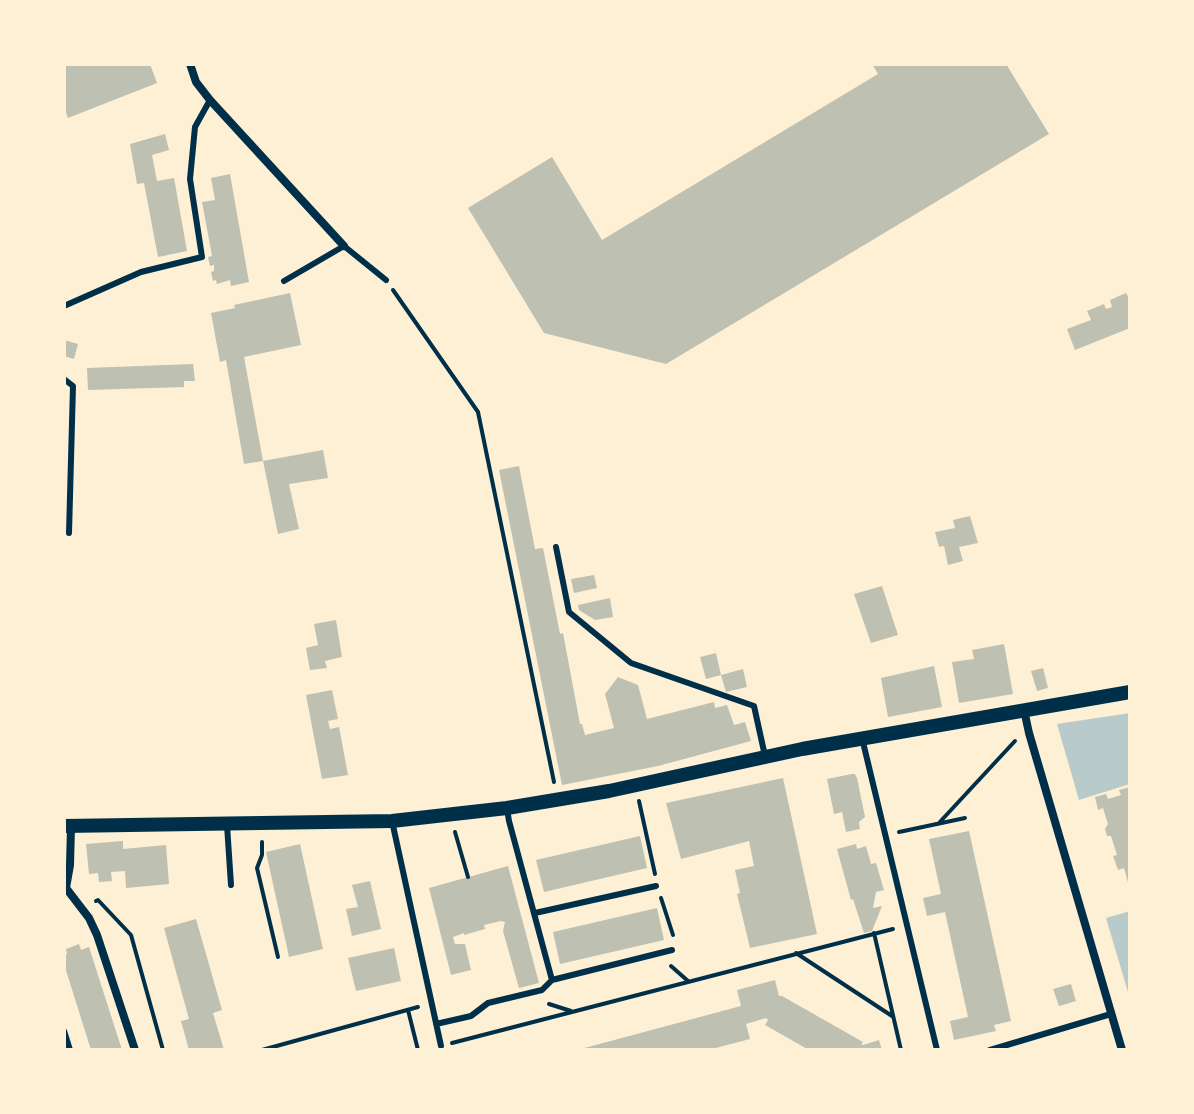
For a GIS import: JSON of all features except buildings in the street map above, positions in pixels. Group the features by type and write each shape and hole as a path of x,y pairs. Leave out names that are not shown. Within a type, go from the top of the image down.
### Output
{"street":[{"path":"190,64 196,82 210,100 344,246"},
{"path":"135,1050 97,935 89,918 65,889 70,865 68,826 392,821 507,808 862,738 1130,692"},
{"path":"1024,710 1122,1050"}],"lane":[{"path":"64,306 141,272 202,257 190,179 195,127 210,100"},
{"path":"284,281 344,246 386,280"},
{"path":"64,379 73,386 69,533"},
{"path":"556,547 569,612 631,663 754,706 765,757"},
{"path":"862,738 937,1050"},
{"path":"507,808 552,980"},
{"path":"392,821 441,1046"},
{"path":"227,824 231,885"},
{"path":"535,913 656,886"},
{"path":"436,1024 471,1016 488,1003 542,990 552,980 672,950"},
{"path":"990,1050 1111,1014"},
{"path":"64,1031 70,1050"}],"path":[{"path":"386,280 478,412 558,800"},
{"path":"938,824 1015,740 1029,733"},
{"path":"885,835 965,818"},
{"path":"262,824 262,855 257,868 278,957"},
{"path":"454,826 468,877"},
{"path":"81,907 98,900 131,935 163,1050"},
{"path":"441,1046 907,926"},
{"path":"874,933 901,1050"},
{"path":"657,953 689,981"},
{"path":"796,953 894,1017"},
{"path":"262,1050 431,1004"},
{"path":"408,1010 418,1050"}],"shaded area":[{"path":"1130,713 1130,784 1079,800 1057,724"},
{"path":"1130,911 1130,999 1106,918"}]}
